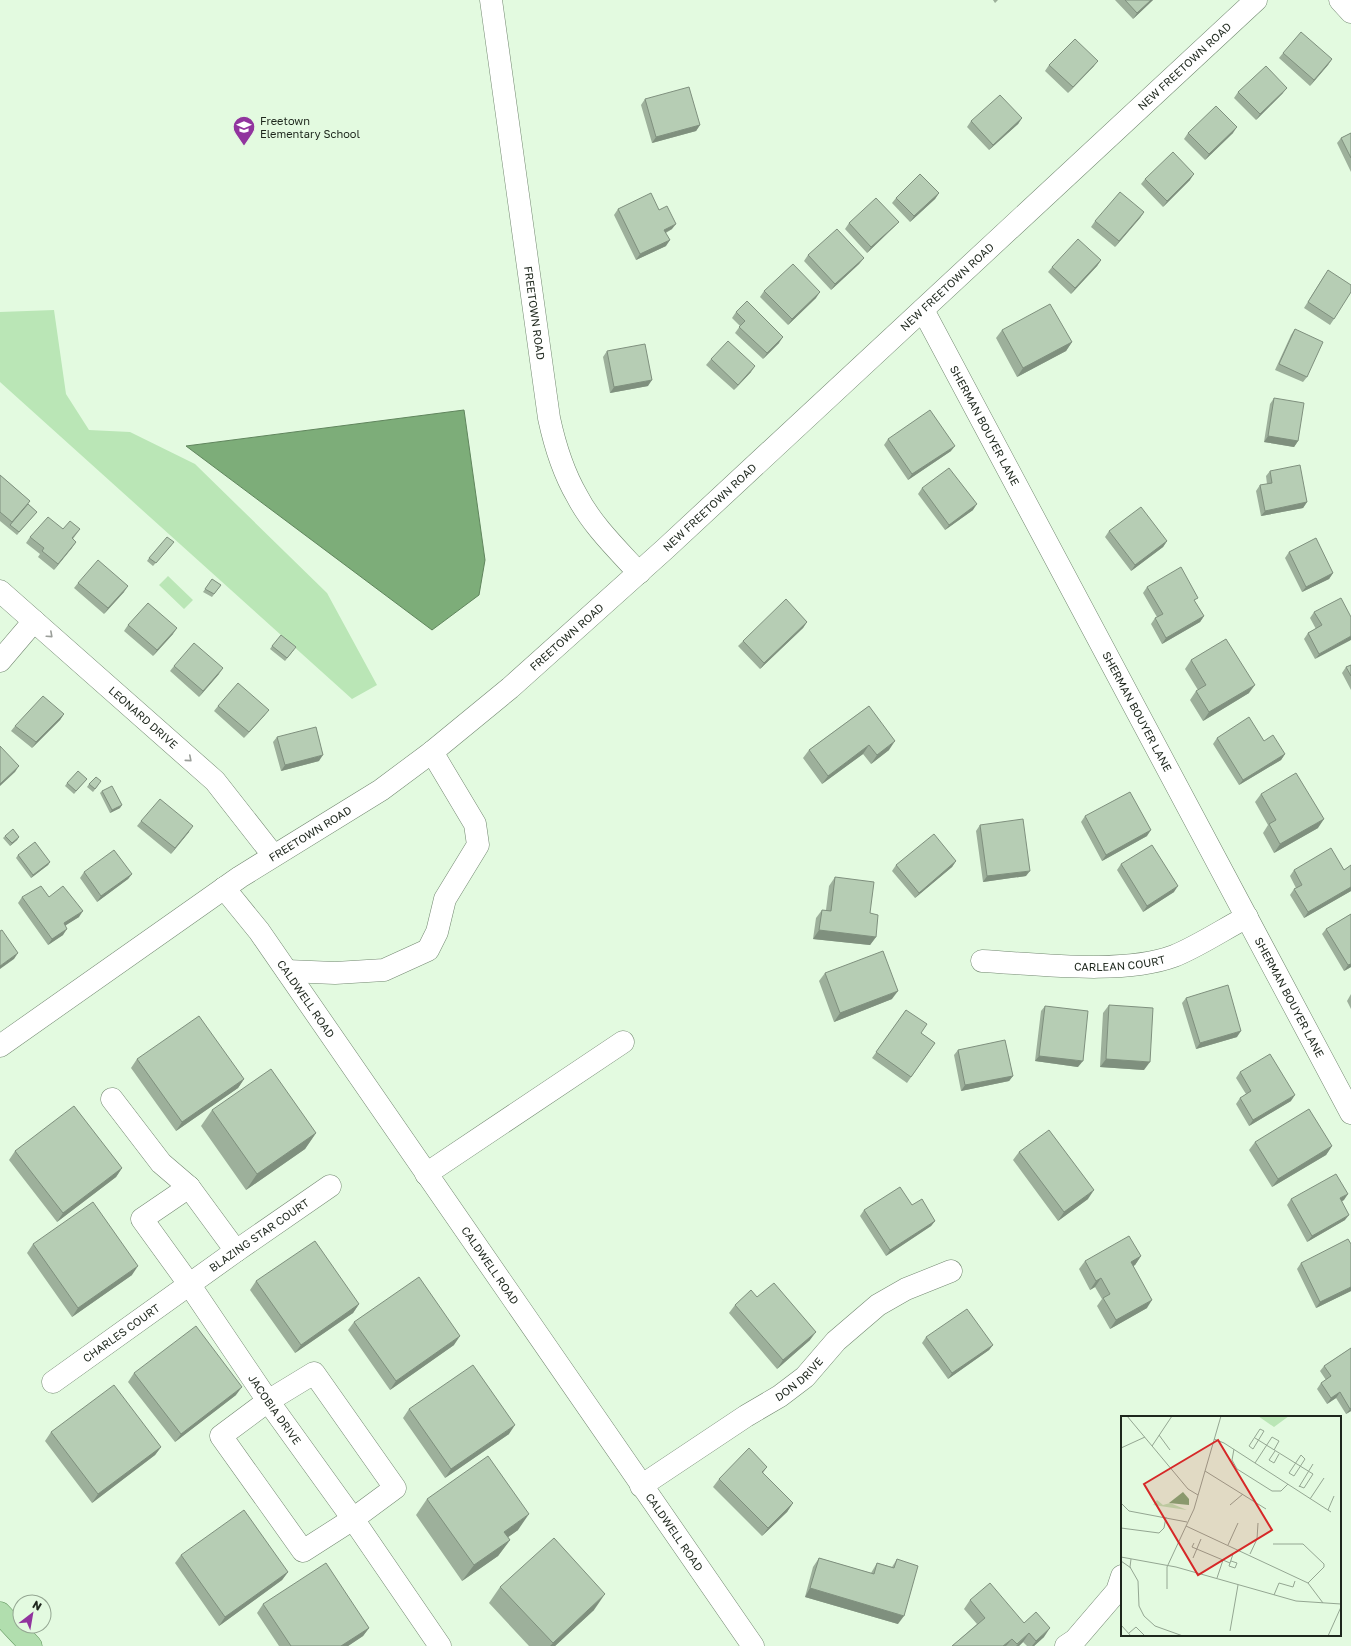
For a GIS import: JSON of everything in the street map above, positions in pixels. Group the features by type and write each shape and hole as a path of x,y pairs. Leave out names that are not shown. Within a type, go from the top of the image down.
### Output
{"main road":[{"path":"0,1613 31,1646"}],"street":[{"name":"FREETOWN ROAD","path":"0,1046 224,888 273,855 357,805 432,752 510,688 639,573 593,520 577,498 565,473 556,446 549,418 491,0"},
{"name":"NEW FREETOWN ROAD","path":"639,573 1256,0"},
{"path":"1340,0 1351,12"},
{"name":"SHERMAN BOUYER LANE","path":"923,310 1351,1113"},
{"name":"LEONARD DRIVE","path":"0,591 215,781 273,855"},
{"path":"0,661 34,621"},
{"path":"287,971 335,973 384,970 428,950 437,932 445,899 478,845 475,824 432,752"},
{"name":"CALDWELL ROAD","path":"224,888 259,931 287,971 641,1486 753,1646"},
{"name":"CARLEAN COURT","path":"982,961 1096,966 1134,965 1174,956 1247,917"},
{"path":"426,1174 623,1042"},
{"path":"112,1099 161,1163 189,1187 236,1251"},
{"name":"BLAZING STAR COURT","path":"189,1284 330,1186"},
{"name":"JACOBIA DRIVE","path":"189,1187 142,1219 189,1284 268,1401 353,1519 440,1646"},
{"name":"DON DRIVE","path":"641,1486 746,1416 780,1396 805,1377 836,1341 878,1305 906,1289 951,1271"},
{"name":"CHARLES COURT","path":"53,1382 189,1284"},
{"path":"314,1374 395,1488 353,1519 303,1551 221,1436 268,1401 314,1374"},
{"path":"1066,1646 1075,1640 1116,1591 1121,1578"}],"shaded area":[{"path":"54,310 66,394 89,430 130,432 195,464 327,593 377,685 352,699 0,382 0,312"},
{"path":"464,410 485,560 479,595 432,630 186,446"},
{"path":"168,576 193,600 184,609 159,585"}],"building":[{"path":"1125,0 1151,0 1137,13"},
{"path":"1301,32 1332,59 1314,80 1283,53"},
{"path":"1075,39 1098,61 1073,87 1049,65"},
{"path":"1266,66 1287,88 1260,114 1238,92"},
{"path":"689,87 700,125 656,137 645,99"},
{"path":"1000,95 1022,118 993,145 971,121"},
{"path":"1216,106 1237,127 1209,154 1188,133"},
{"path":"1351,133 1351,158 1341,138"},
{"path":"1173,152 1194,174 1167,201 1145,179"},
{"path":"920,174 939,193 914,216 896,198"},
{"path":"1120,192 1144,212 1119,241 1095,221"},
{"path":"651,193 659,210 667,206 676,224 664,230 670,240 640,254 618,209"},
{"path":"876,198 899,222 871,247 849,223"},
{"path":"837,229 864,258 835,284 808,255"},
{"path":"1078,239 1101,260 1075,288 1052,267"},
{"path":"793,264 820,292 792,319 764,291"},
{"path":"1328,270 1351,285 1351,292 1334,319 1308,302"},
{"path":"747,301 783,337 767,353 739,327 745,321 736,312"},
{"path":"1050,304 1072,342 1023,368 1002,330"},
{"path":"1295,329 1323,342 1307,377 1279,364"},
{"path":"728,341 755,366 738,385 711,359"},
{"path":"645,344 652,380 614,387 607,351"},
{"path":"1274,398 1304,403 1298,441 1268,436"},
{"path":"930,410 955,446 912,474 888,439"},
{"path":"1300,465 1307,502 1265,511 1260,485 1272,483 1270,471"},
{"path":"949,468 977,504 949,525 922,488"},
{"path":"0,475 30,501 12,522 0,512"},
{"path":"28,504 37,512 19,532 10,525"},
{"path":"1141,507 1167,541 1135,565 1109,531"},
{"path":"48,517 63,529 70,521 80,529 72,538 76,542 58,564 42,551 44,548 30,537"},
{"path":"167,537 174,542 156,563 149,558"},
{"path":"1316,538 1333,573 1306,587 1289,552"},
{"path":"98,560 128,586 108,608 78,583"},
{"path":"1181,567 1198,598 1194,600 1204,616 1166,638 1155,618 1163,614 1147,587"},
{"path":"212,579 221,585 214,594 205,589"},
{"path":"1341,598 1351,617 1351,636 1319,654 1308,633 1322,625 1314,612"},
{"path":"786,599 807,622 764,663 743,641"},
{"path":"148,603 177,628 157,650 128,625"},
{"path":"281,635 296,647 287,658 272,646"},
{"path":"1226,639 1255,685 1209,712 1196,691 1206,685 1191,660"},
{"path":"194,643 223,668 203,691 174,666"},
{"path":"1351,665 1351,676 1346,667"},
{"path":"238,683 269,710 249,732 218,706"},
{"path":"43,696 64,714 36,742 15,726"},
{"path":"869,706 895,741 877,755 869,745 828,776 809,750"},
{"path":"1249,717 1264,741 1273,735 1285,754 1243,780 1217,738"},
{"path":"316,727 323,755 285,765 277,737"},
{"path":"0,746 19,766 0,784"},
{"path":"78,771 87,779 76,791 67,783"},
{"path":"1296,773 1324,819 1280,844 1269,824 1276,820 1261,794"},
{"path":"96,777 101,781 95,789 89,784"},
{"path":"112,786 122,805 112,810 102,791"},
{"path":"1130,792 1151,830 1106,855 1085,816"},
{"path":"160,799 193,826 175,848 141,821"},
{"path":"1023,819 1030,871 987,876 980,825"},
{"path":"13,829 19,837 12,843 5,836"},
{"path":"934,834 956,861 919,893 896,865"},
{"path":"35,842 50,862 33,875 18,855"},
{"path":"1152,845 1178,886 1147,906 1121,864"},
{"path":"1331,848 1344,870 1351,865 1351,887 1308,912 1294,889 1302,885 1294,870"},
{"path":"114,850 132,874 101,896 84,872"},
{"path":"835,877 874,882 870,913 878,915 876,937 819,930 822,910 831,911"},
{"path":"41,886 49,897 63,886 83,911 64,923 67,929 52,939 22,897"},
{"path":"1351,914 1351,964 1348,965 1326,929"},
{"path":"2,930 18,953 0,966 0,931"},
{"path":"883,951 898,991 840,1013 825,973"},
{"path":"1228,985 1241,1031 1200,1043 1186,998"},
{"path":"1109,1005 1153,1008 1150,1062 1106,1059"},
{"path":"1045,1006 1088,1011 1083,1061 1039,1056"},
{"path":"906,1010 927,1024 921,1033 935,1043 911,1077 876,1052"},
{"path":"199,1016 244,1079 182,1122 137,1059"},
{"path":"1005,1040 1013,1076 965,1085 958,1050"},
{"path":"1270,1054 1295,1095 1253,1120 1240,1098 1251,1091 1240,1072"},
{"path":"271,1069 316,1133 257,1174 212,1110"},
{"path":"74,1106 122,1168 63,1213 15,1151"},
{"path":"1309,1109 1332,1146 1278,1179 1255,1142"},
{"path":"1049,1130 1094,1190 1064,1212 1019,1152"},
{"path":"1336,1174 1348,1194 1340,1198 1349,1215 1312,1236 1291,1199"},
{"path":"900,1187 912,1205 922,1199 935,1221 890,1250 864,1210"},
{"path":"93,1202 138,1266 78,1308 33,1244"},
{"path":"1129,1236 1141,1256 1131,1262 1152,1300 1116,1320 1103,1298 1110,1294 1101,1278 1096,1281 1085,1261"},
{"path":"1348,1239 1351,1244 1351,1287 1320,1302 1301,1263"},
{"path":"315,1241 359,1304 301,1345 256,1281"},
{"path":"419,1277 460,1336 396,1381 354,1322"},
{"path":"774,1283 816,1332 783,1360 735,1305 751,1290 757,1297"},
{"path":"967,1309 993,1345 952,1373 926,1337"},
{"path":"196,1326 242,1387 181,1434 134,1373"},
{"path":"1351,1348 1350,1409 1340,1392 1331,1398 1321,1383 1331,1376 1324,1366"},
{"path":"473,1365 515,1425 451,1469 409,1409"},
{"path":"114,1385 161,1447 98,1494 51,1432"},
{"path":"749,1448 767,1467 762,1472 793,1503 768,1528 719,1479"},
{"path":"488,1456 529,1514 504,1532 510,1540 474,1565 427,1499"},
{"path":"244,1510 288,1572 225,1617 181,1555"},
{"path":"554,1538 605,1594 553,1643 500,1587"},
{"path":"819,1558 874,1574 877,1563 894,1568 897,1559 918,1566 904,1616 810,1588"},
{"path":"326,1563 369,1628 341,1646 291,1646 263,1604"},
{"path":"990,1583 1024,1623 1036,1612 1050,1628 1036,1641 1029,1633 1017,1644 1012,1639 1003,1646 952,1646 985,1618 970,1600"}],"place":[{"name":"Freetown Elementary School","path":"244,146"}]}
